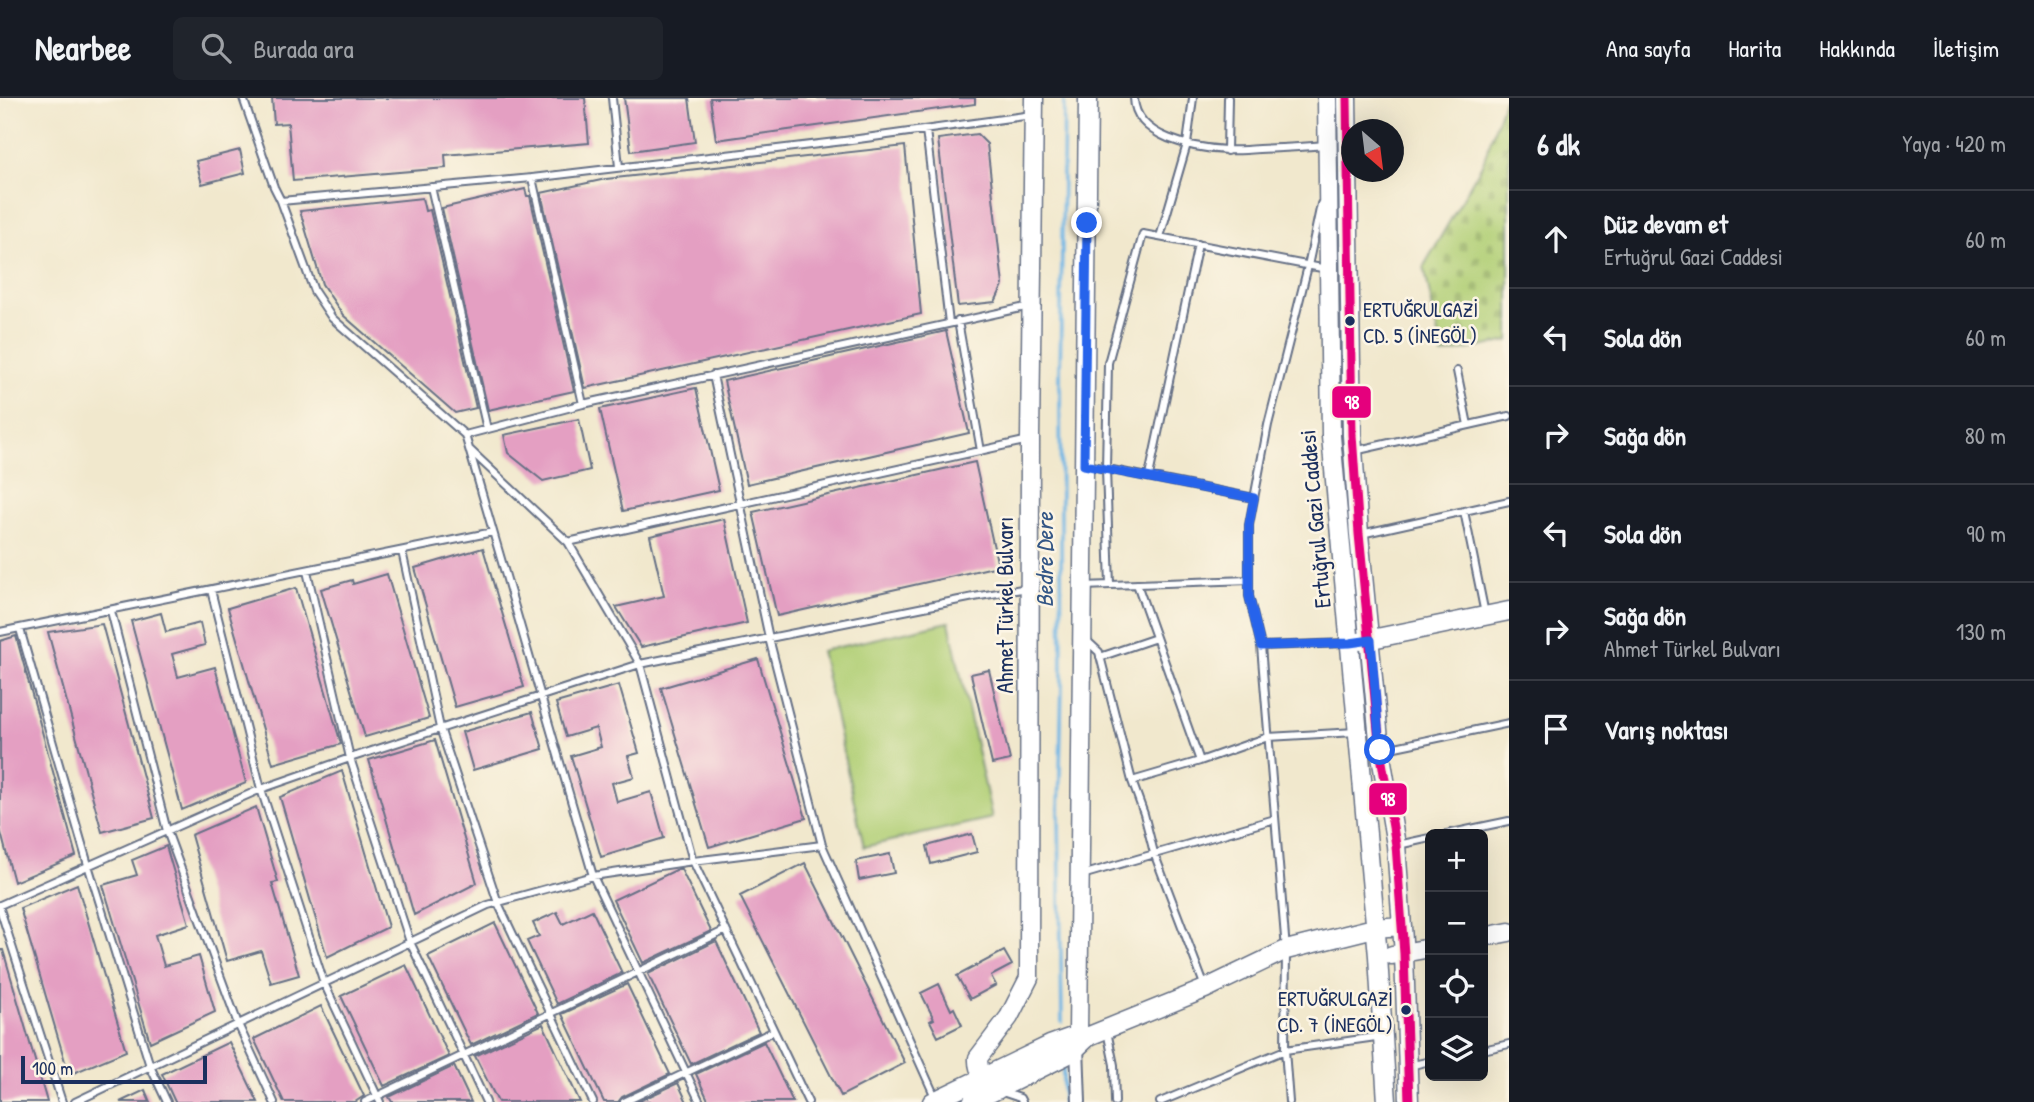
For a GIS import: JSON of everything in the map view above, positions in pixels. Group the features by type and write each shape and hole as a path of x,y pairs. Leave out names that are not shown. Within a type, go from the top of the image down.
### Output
{"street":[{"path":"1079,1102 1087,1037 1079,876 1088,98"},
{"name":"Ertuğrul Gazi Caddesi","path":"1327,98 1331,436 1385,1036 1387,1102"},
{"name":"Ertuğrul Gazi Caddesi","path":"1347,98 1354,451 1359,534 1380,750 1396,845 1404,954 1409,1102"},
{"name":"Ahmet Türkel Bulvarı","path":"983,1077 978,1058 1009,1017 1029,978 1034,107"},
{"path":"1350,643 1509,611"},
{"path":"934,1101 1050,1045 1087,1037 1205,989 1286,950 1374,928 1402,926"},
{"path":"1488,936 1509,932"},
{"path":"1378,956 1425,949"},
{"path":"972,1102 1048,1065 1087,1037"},
{"path":"983,1077 997,1090"}],"lane":[{"path":"243,98 314,291 332,318 465,435 593,876 700,1102"},
{"path":"612,98 619,167"},
{"path":"1134,98 1137,112 1145,126 1187,144 1227,151 1327,145"},
{"path":"1160,237 1187,144 1193,98"},
{"path":"1227,151 1228,98"},
{"path":"281,201 532,178 926,130 1034,107"},
{"path":"926,130 949,323"},
{"path":"1289,1102 1285,1050 1286,950 1261,646 1249,596 1249,525 1268,425 1308,266 1327,174"},
{"path":"532,178 583,404"},
{"path":"431,187 486,429"},
{"path":"1110,585 1106,469 1108,363 1143,234 1329,270"},
{"path":"1149,476 1198,244"},
{"path":"465,435 583,404 1032,305"},
{"path":"958,321 981,451"},
{"path":"1457,371 1468,425"},
{"path":"713,375 769,638 822,845 934,1101"},
{"path":"1354,451 1509,416"},
{"path":"568,541 1030,439"},
{"path":"470,450 568,541 640,664 693,861 808,1102"},
{"path":"1084,465 1254,498"},
{"path":"1359,534 1509,500"},
{"path":"1464,511 1486,615"},
{"path":"0,632 493,532"},
{"path":"402,551 440,728 498,903 593,1102"},
{"path":"307,571 350,758 410,942 486,1102"},
{"path":"1083,586 1249,580"},
{"path":"1137,584 1200,761"},
{"path":"62,1102 0,907 261,789 640,664 1030,588"},
{"path":"211,590 261,789 324,983 378,1099"},
{"path":"111,611 167,831 237,1024 274,1102"},
{"path":"20,629 88,865 150,1066 167,1102"},
{"path":"1082,636 1099,652 1132,781 1154,853 1205,989"},
{"path":"1100,657 1156,638"},
{"path":"1261,646 1350,643"},
{"path":"1380,750 1509,723"},
{"path":"1132,781 1268,737 1357,732"},
{"path":"1079,876 1275,819"},
{"path":"1471,829 1509,821"},
{"path":"1396,845 1425,839"},
{"path":"75,1102 481,908 593,876 822,845"},
{"path":"365,1102 378,1099 726,930"},
{"path":"624,1102 774,1031"},
{"path":"1160,1102 1285,1050 1385,1036"},
{"path":"1087,1037 1114,1065 1115,1102"},
{"path":"1488,1048 1509,1044"},
{"path":"1407,1066 1425,1062"},
{"path":"997,1090 1020,1098 1022,1102"}],"green space":[{"path":"1505,98 1509,98 1509,341 1442,355 1424,266 1483,163"},
{"path":"949,622 992,818 864,847 821,651"}],"building":[{"path":"272,98 585,98 589,143 445,155 446,168 293,181 288,123 274,124"},
{"path":"624,98 689,98 695,142 631,151"},
{"path":"710,98 975,98 975,104 716,140"},
{"path":"977,134 987,144 1003,285 995,302 958,306 938,139"},
{"path":"905,146 921,314 585,388 541,193 606,179"},
{"path":"240,150 245,173 202,184 196,161"},
{"path":"525,189 527,196 530,196 574,391 488,410 442,208"},
{"path":"422,198 425,211 430,210 476,408 455,413 343,315 322,284 300,211"},
{"path":"946,331 969,433 747,484 724,381"},
{"path":"696,388 719,490 623,511 600,409"},
{"path":"579,419 590,470 543,481 508,453 504,435"},
{"path":"975,462 998,566 777,616 753,512"},
{"path":"724,519 747,623 641,647 616,607 664,596 650,536"},
{"path":"483,548 524,687 455,707 415,568"},
{"path":"387,574 429,718 365,737 321,589 352,580 353,584"},
{"path":"296,588 341,744 273,764 228,608"},
{"path":"161,613 166,632 200,623 205,645 172,654 178,677 215,667 246,783 182,810 131,621"},
{"path":"102,624 154,818 102,832 48,632"},
{"path":"16,636 76,856 14,882 0,829 0,641"},
{"path":"758,659 806,818 709,847 661,688"},
{"path":"989,670 1010,760 992,764 971,674"},
{"path":"619,685 639,753 628,756 634,777 612,783 617,802 651,792 664,838 601,857 571,756 601,747 596,728 566,737 556,703"},
{"path":"532,712 543,749 473,770 462,732"},
{"path":"435,740 477,883 414,915 369,760"},
{"path":"342,771 388,927 327,957 280,797"},
{"path":"256,807 278,882 272,883 299,975 271,983 261,951 227,961 191,835"},
{"path":"972,834 977,852 931,864 927,846"},
{"path":"166,846 189,924 155,935 164,966 199,956 215,1012 150,1042 103,885 137,875 132,860"},
{"path":"890,854 894,873 859,880 856,861"},
{"path":"805,863 905,1063 841,1096 740,896"},
{"path":"681,869 711,931 643,963 613,900"},
{"path":"77,884 126,1051 69,1075 20,908"},
{"path":"592,910 622,973 557,1004 527,941 539,936 533,923 557,912 563,924"},
{"path":"495,923 538,1013 471,1045 428,956"},
{"path":"716,941 759,1032 691,1064 648,974"},
{"path":"0,950 3,950 47,1102 0,1102"},
{"path":"1004,951 1012,965 991,976 996,985 970,999 957,976"},
{"path":"406,965 449,1056 384,1086 341,996"},
{"path":"627,984 670,1074 622,1097 618,1102 604,1102 562,1014"},
{"path":"939,984 951,1010 954,1008 962,1025 938,1037 930,1021 934,1019 921,993"},
{"path":"321,1006 364,1096 355,1102 284,1102 254,1039"},
{"path":"543,1024 580,1102 498,1102 475,1056"},
{"path":"229,1042 258,1102 175,1102 162,1074"},
{"path":"764,1042 793,1102 709,1102 696,1074"},
{"path":"454,1066 471,1102 392,1102 389,1097"},
{"path":"678,1083 687,1102 637,1102"},
{"path":"145,1090 150,1102 120,1102"}],"waterway":[{"name":"Bedre Dere","path":"1062,1022 1059,816 1064,98"},
{"name":"Bedre Dere","path":"1063,1068 1063,1102"}],"transit line":[{"name":"98","path":"1347,98 1352,435 1380,750 1396,845 1404,954 1409,1102"}],"place":[{"name":"ERTUĞRULGAZİ CD. 5 (İNEGÖL)","path":"1350,321"},
{"name":"ERTUĞRULGAZİ CD. 7 (İNEGÖL)","path":"1406,1010"}],"route":[{"path":"1087,223 1084,465 1254,498 1249,525 1249,596 1261,646 1371,640 1380,750"}]}
